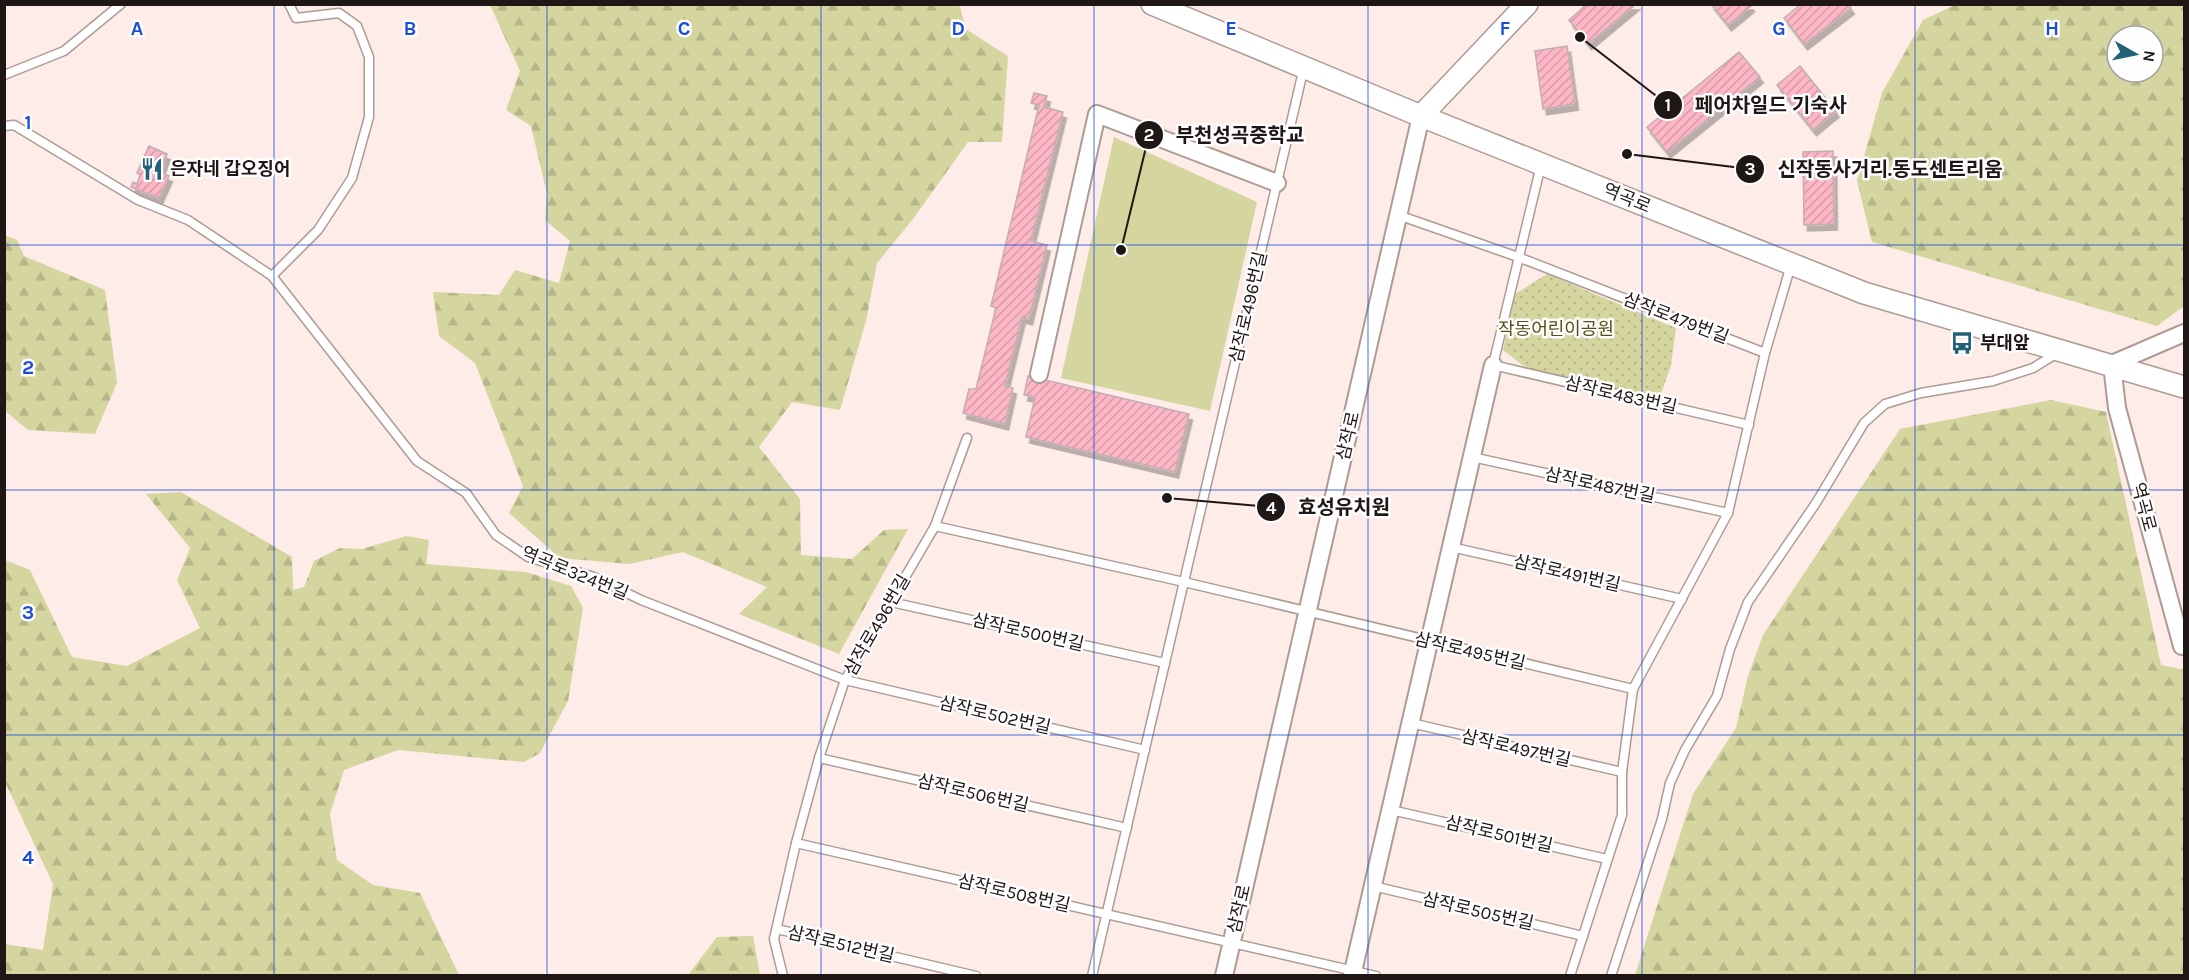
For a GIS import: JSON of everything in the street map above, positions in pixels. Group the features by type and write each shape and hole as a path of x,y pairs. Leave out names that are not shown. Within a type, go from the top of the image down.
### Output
{"street":[{"name":"역곡로","path":"1152,4 1421,116 1864,293 2184,387"},
{"path":"1421,116 1527,4"},
{"path":"1039,374 1097,114 1277,183"},
{"name":"삼작로","path":"1224,975 1421,116"},
{"path":"2112,364 2184,333"},
{"name":"역곡로","path":"2112,364 2117,408 2182,646 2184,646"},
{"path":"1353,973 1493,365"}],"lane":[{"path":"4,75 64,51 121,4"},
{"path":"272,276 318,230 352,178 369,117 369,57 357,26 339,13 296,18 289,4"},
{"name":"삼작로496번길","path":"1092,975 1304,67"},
{"name":"역곡로324번길","path":"4,126 14,125 138,200 188,220 272,276 417,461 466,492 496,535 528,557 594,577 641,600 845,680"},
{"path":"1493,365 1542,163"},
{"name":"삼작로479번길","path":"1398,215 1518,257 1765,353"},
{"path":"1570,975 1622,815 1622,772 1633,689 1728,513 1765,353 1791,265"},
{"path":"1611,975 1662,819 1670,783 1684,750 1717,696 1730,649 1748,602 1816,503 1864,423 1885,404 1921,393 1993,381 2033,368 2062,350"},
{"name":"삼작로483번길","path":"1493,365 1749,425"},
{"name":"삼작로496번길","path":"783,975 774,939 796,843 819,758 845,680 935,526 967,438"},
{"name":"삼작로487번길","path":"1472,458 1728,513"},
{"path":"935,526 1307,612"},
{"name":"삼작로491번길","path":"1452,547 1682,599"},
{"name":"삼작로500번길","path":"891,602 1165,663"},
{"name":"삼작로495번길","path":"1307,612 1633,689"},
{"name":"삼작로502번길","path":"845,680 1145,750"},
{"name":"삼작로497번길","path":"1411,723 1622,772"},
{"name":"삼작로506번길","path":"819,758 1127,828"},
{"name":"삼작로501번길","path":"1391,810 1608,859"},
{"name":"삼작로508번길","path":"796,843 1107,915 1232,941 1353,973 1376,975"},
{"name":"삼작로505번길","path":"1373,886 1582,936"},
{"name":"삼작로512번길","path":"777,929 976,975"}],"green space":[{"path":"490,5 959,5 967,30 1008,56 1002,142 968,142 913,219 877,263 866,321 840,410 792,402 759,447 800,499 801,555 852,559 884,530 908,529 839,654 739,614 767,587 683,552 629,564 560,558 509,513 523,486 475,363 439,336 433,292 499,295 515,270 559,283 570,241 545,220 547,194 531,126 506,110 520,71"},
{"path":"1955,5 2184,5 2184,306 2157,326 1872,242 1857,181 1882,93 1923,20"},
{"path":"1114,137 1257,202 1210,411 1061,378"},
{"path":"4,235 17,240 24,256 105,290 117,383 95,434 28,430 5,411"},
{"name":"작동어린이공원","path":"1547,274 1676,328 1671,365 1659,400 1529,370 1503,350 1515,294"},
{"path":"2051,400 2106,412 2161,665 2184,670 2184,975 1635,975 1693,794 1736,728 1748,676 1763,635 1900,429"},
{"path":"181,492 292,557 293,590 304,587 314,561 340,548 362,549 406,536 429,540 426,564 526,572 571,586 583,608 568,701 540,753 524,762 398,750 344,770 330,814 337,860 373,885 420,893 459,975 5,975 5,944 43,950 53,884 5,782 4,667 7,665 4,659 5,560 30,570 72,657 127,666 200,628 177,580 190,548 146,494"},
{"path":"753,936 760,975 688,975 717,937"}],"building":[{"path":"1587,4 1636,4 1588,44 1569,20"},
{"path":"1711,4 1750,4 1751,6 1728,25"},
{"path":"1801,4 1848,4 1851,8 1804,44 1784,18"},
{"path":"1567,46 1575,104 1543,109 1535,51"},
{"path":"1739,52 1760,77 1667,152 1647,127"},
{"path":"1800,66 1836,111 1813,130 1777,85"},
{"path":"1034,93 1047,96 1044,107 1063,112 1031,241 1047,245 1029,319 1022,317 1005,386 1013,388 1005,424 963,413 969,389 976,389 996,308 991,306 1039,105 1031,103"},
{"path":"149,146 167,154 160,172 169,176 159,198 131,187 133,182 137,184 140,175 137,173"},
{"path":"1833,151 1834,224 1804,225 1803,152"},
{"path":"1028,376 1189,414 1175,472 1026,437 1035,397 1024,395"}],"place":[{"name":"페어차일드 기숙사","path":"1580,37"},
{"name":"신작동사거리.동도센트리움","path":"1627,154"},
{"name":"은자네 갑오징어","path":"152,169"},
{"name":"부천성곡중학교","path":"1121,250"},
{"name":"부대앞","path":"1962,343"},
{"name":"효성유치원","path":"1167,498"}]}
